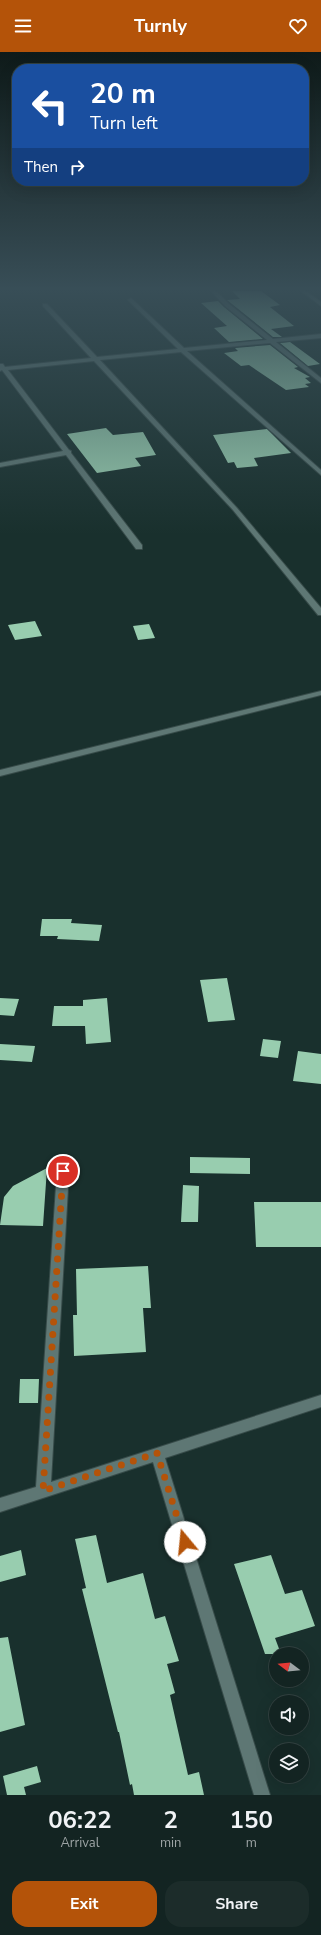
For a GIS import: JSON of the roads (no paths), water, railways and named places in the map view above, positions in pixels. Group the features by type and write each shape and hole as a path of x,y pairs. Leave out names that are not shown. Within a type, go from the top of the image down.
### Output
{"street":[{"path":"5,372 69,452 139,546"},
{"path":"108,372 235,509 321,613"},
{"path":"207,372 321,473"},
{"path":"311,372 321,381"},
{"path":"0,465 69,452"},
{"path":"0,773 321,693"},
{"path":"43,1491 63,1171"},
{"path":"0,1505 321,1401"},
{"path":"157,1453 262,1795"}]}
